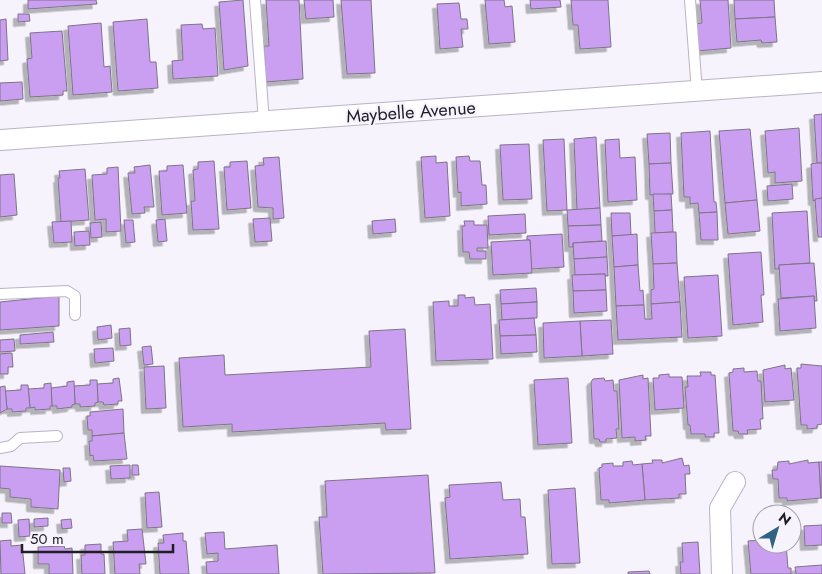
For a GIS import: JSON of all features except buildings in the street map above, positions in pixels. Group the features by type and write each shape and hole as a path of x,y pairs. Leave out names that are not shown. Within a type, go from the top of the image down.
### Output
{"street":[{"name":"Maybelle Avenue","path":"0,140 822,82"},
{"path":"722,574 720,508 735,482"}],"lane":[{"path":"255,0 264,122"},
{"path":"690,0 697,92"},
{"path":"0,294 66,291 75,296 76,315"},
{"path":"0,448 11,446 20,438 57,436"}]}
